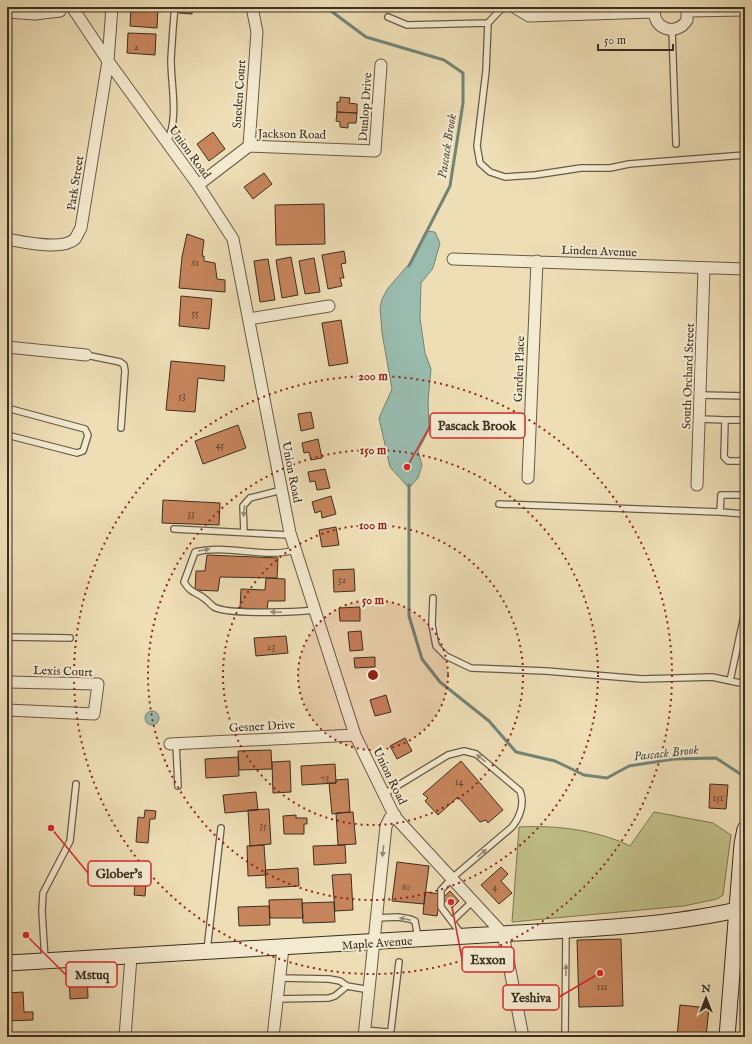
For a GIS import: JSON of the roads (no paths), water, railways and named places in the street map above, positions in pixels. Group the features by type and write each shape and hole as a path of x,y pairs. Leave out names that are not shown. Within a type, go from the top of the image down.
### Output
{"street":[{"path":"7,13 35,14 60,11 61,7"},
{"name":"Union Road","path":"72,7 108,61 198,185 233,239 291,535 355,735 394,816 502,934"},
{"name":"Park Street","path":"7,240 52,245 65,244 75,239 81,228 108,61 112,7"},
{"name":"Sneden Court","path":"249,146 257,32 252,7"},
{"path":"514,7 528,16 655,10 655,18 660,27 672,30 675,30 687,20 687,9 745,10"},
{"name":"Dunlop Drive","path":"375,151 381,65"},
{"name":"Jackson Road","path":"198,185 249,146 375,151"},
{"name":"Linden Avenue","path":"453,259 745,269"},
{"name":"Garden Place","path":"528,478 537,261"},
{"name":"South Orchard Street","path":"698,485 704,268"},
{"path":"249,319 329,306"},
{"path":"7,348 86,355"},
{"name":"Lexis Court","path":"7,682 98,684 94,714 7,710"},
{"name":"Gesner Drive","path":"173,743 355,735"},
{"path":"365,1034 386,826 390,818 394,816"},
{"path":"727,1037 741,909 745,829"},
{"name":"Maple Avenue","path":"7,963 373,943 670,922 741,909"},
{"path":"502,934 523,1037"},
{"path":"273,1037 283,948"},
{"path":"125,1037 131,957"}],"lane":[{"path":"167,142 172,133 173,120 171,59 175,7"},
{"path":"503,7 488,23 486,71 477,146 480,163 490,172 505,177 535,175 581,168 610,168 629,164 745,155"},
{"path":"388,17 407,25 488,23"},
{"path":"672,30 676,144"},
{"path":"86,355 120,362 124,365 126,371 121,428"},
{"path":"700,395 745,396"},
{"path":"7,408 85,429 88,435 83,451 77,452 7,435"},
{"path":"700,420 745,420"},
{"path":"725,420 724,457 728,461 739,461 745,458"},
{"path":"244,532 243,506 250,498 282,490"},
{"path":"720,512 721,495 745,495"},
{"path":"499,504 745,514"},
{"path":"174,529 291,535"},
{"path":"296,550 264,553 208,549 195,552 184,582 190,591 204,598 214,608 242,612 293,613 315,610"},
{"path":"433,598 432,625 436,646 446,656 472,668 562,672 642,679 712,677 745,684"},
{"path":"730,681 745,611"},
{"path":"7,638 70,638"},
{"path":"173,743 178,786"},
{"path":"384,794 448,755 464,751 476,754 520,791 522,797 518,819 512,827 440,890 441,907 464,936"},
{"path":"45,961 42,911 43,893 70,841 76,784"},
{"path":"207,952 221,828"},
{"path":"452,921 473,901"},
{"path":"376,918 410,918 415,921 418,940"},
{"path":"565,1037 566,929"},
{"path":"365,1034 387,1032 391,1030 399,962"},
{"path":"280,978 340,980 348,986 370,990"},
{"path":"278,999 328,998 335,996 348,986"}],"waterway":[{"name":"Pascack Brook","path":"329,7 331,11 366,37 444,60 463,73 463,103 450,186 409,266"},
{"name":"Pascack Brook","path":"409,485 409,616 422,659 440,682 489,721 516,752 555,761 584,775 607,778 629,766 674,759 716,758 745,777"}],"place":[{"name":"Pascack Brook","path":"407,467"},
{"name":"Glober's","path":"51,828"},
{"name":"Exxon","path":"451,902"},
{"name":"Mstuq","path":"26,935"},
{"name":"Yeshiva","path":"600,973"}]}
